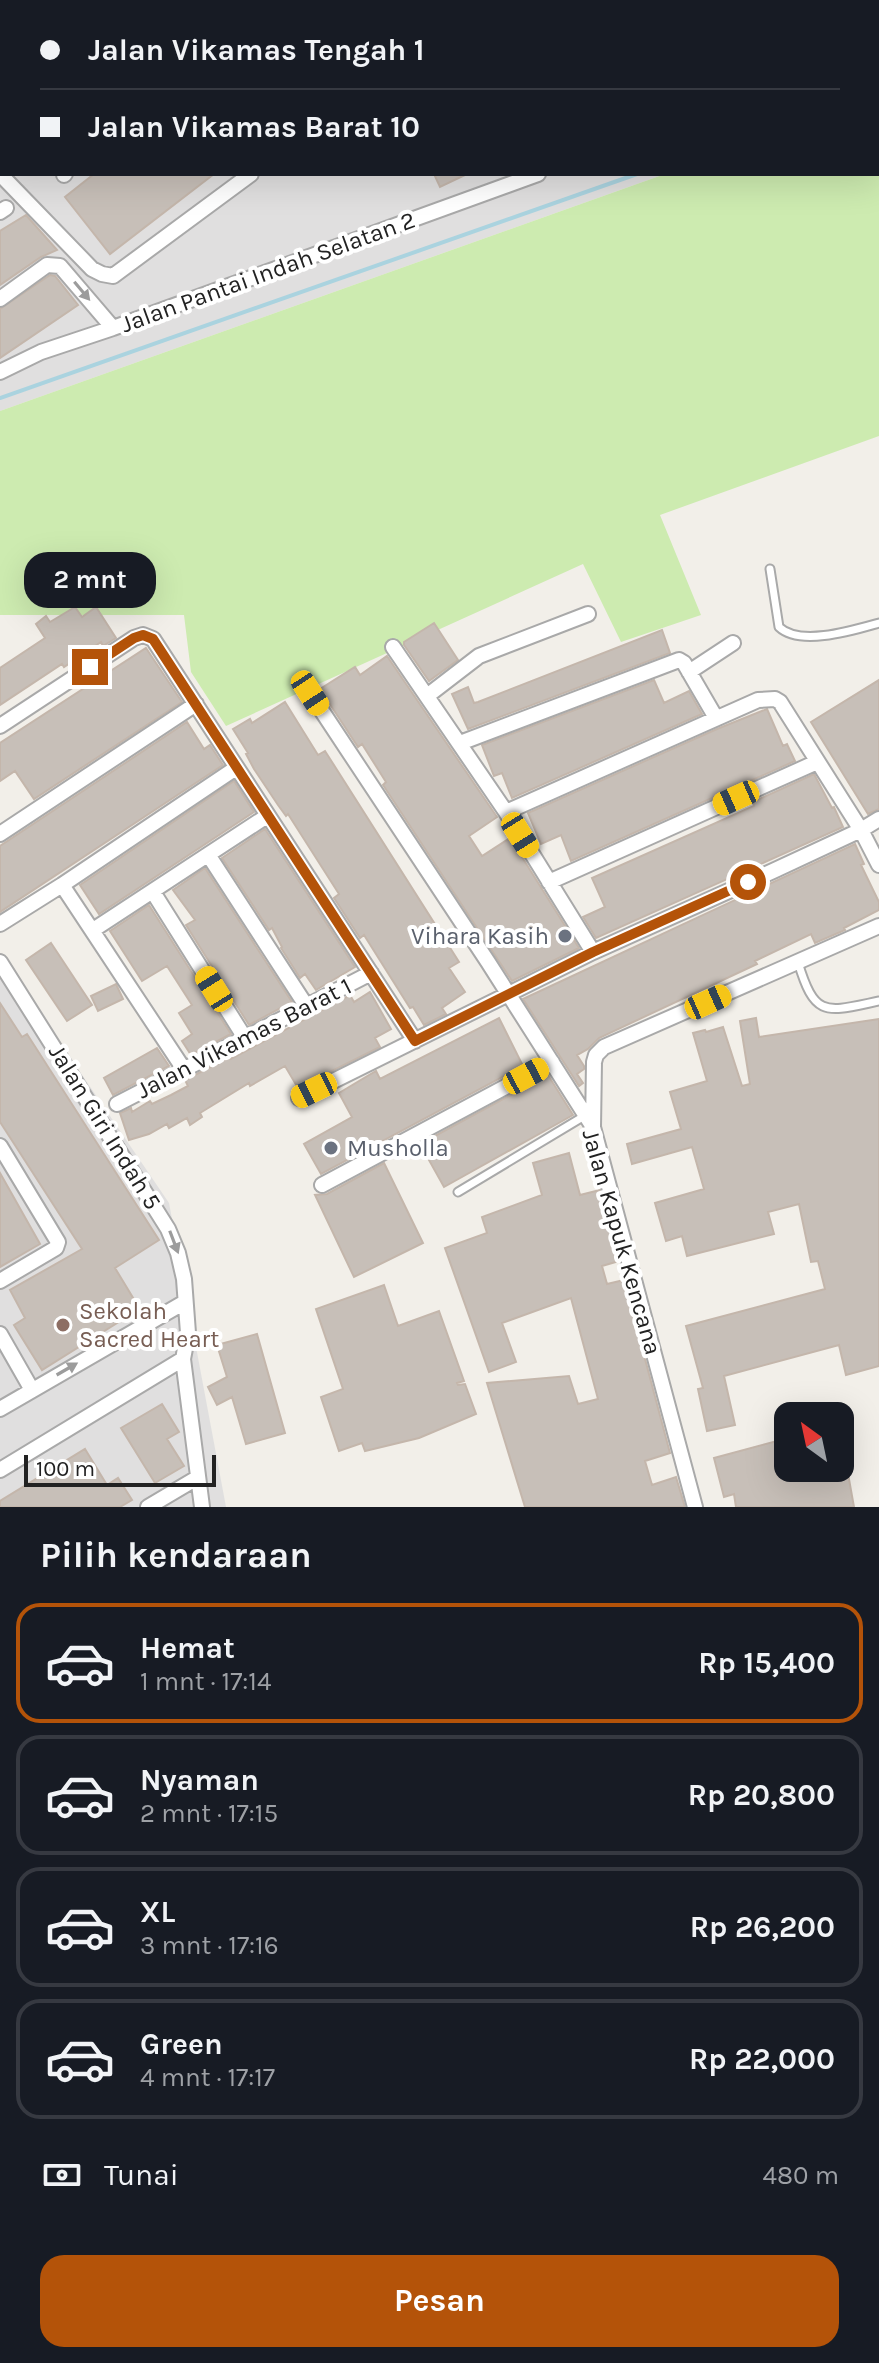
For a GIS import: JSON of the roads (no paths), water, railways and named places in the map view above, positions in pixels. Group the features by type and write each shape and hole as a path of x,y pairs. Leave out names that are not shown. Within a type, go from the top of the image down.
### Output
{"street":[{"path":"2,176 92,269 113,276 248,176"},
{"name":"Jalan Pantai Indah Selatan 2","path":"0,372 41,352 532,176"},
{"path":"0,299 47,265 60,266 113,328"},
{"path":"427,696 479,656 588,614"},
{"path":"0,726 134,638 143,635 153,639 415,1041"},
{"path":"689,672 733,643"},
{"path":"393,647 506,812 593,952"},
{"path":"460,743 674,660 684,663 716,718"},
{"name":"Jalan Kapuk Kencana","path":"310,693 589,1121 695,1507"},
{"path":"506,812 758,700 775,699 780,702 861,830 879,865"},
{"path":"0,834 196,704"},
{"path":"549,882 817,762"},
{"path":"0,924 236,768"},
{"path":"93,930 267,816"},
{"path":"299,1098 593,952 879,819"},
{"path":"209,856 307,1007"},
{"path":"62,885 183,1068"},
{"path":"153,892 245,1038"},
{"path":"589,1121 594,1062 604,1047 879,926"},
{"name":"Jalan Giri Indah 5","path":"2,967 168,1229 178,1253 184,1279 188,1333 183,1359 202,1507"},
{"name":"Jalan Vikamas Barat 1","path":"117,1104 371,973"},
{"path":"322,1185 552,1062"},
{"path":"0,1146 58,1242 56,1248 0,1281"},
{"path":"0,1409 185,1302"},
{"path":"0,1334 32,1390"},
{"path":"0,1470 183,1359"},
{"path":"148,1507 197,1478"}],"lane":[{"path":"770,569 779,627 791,635 848,632 879,623"},
{"path":"798,962 810,996 818,1005 840,1009 879,1001"},
{"path":"458,1192 589,1121"}],"waterway":[{"path":"0,398 631,176"}],"place":[{"name":"Vihara Kasih","path":"565,936"},
{"name":"Musholla","path":"331,1148"},
{"name":"Sekolah Sacred Heart","path":"63,1325"}]}
